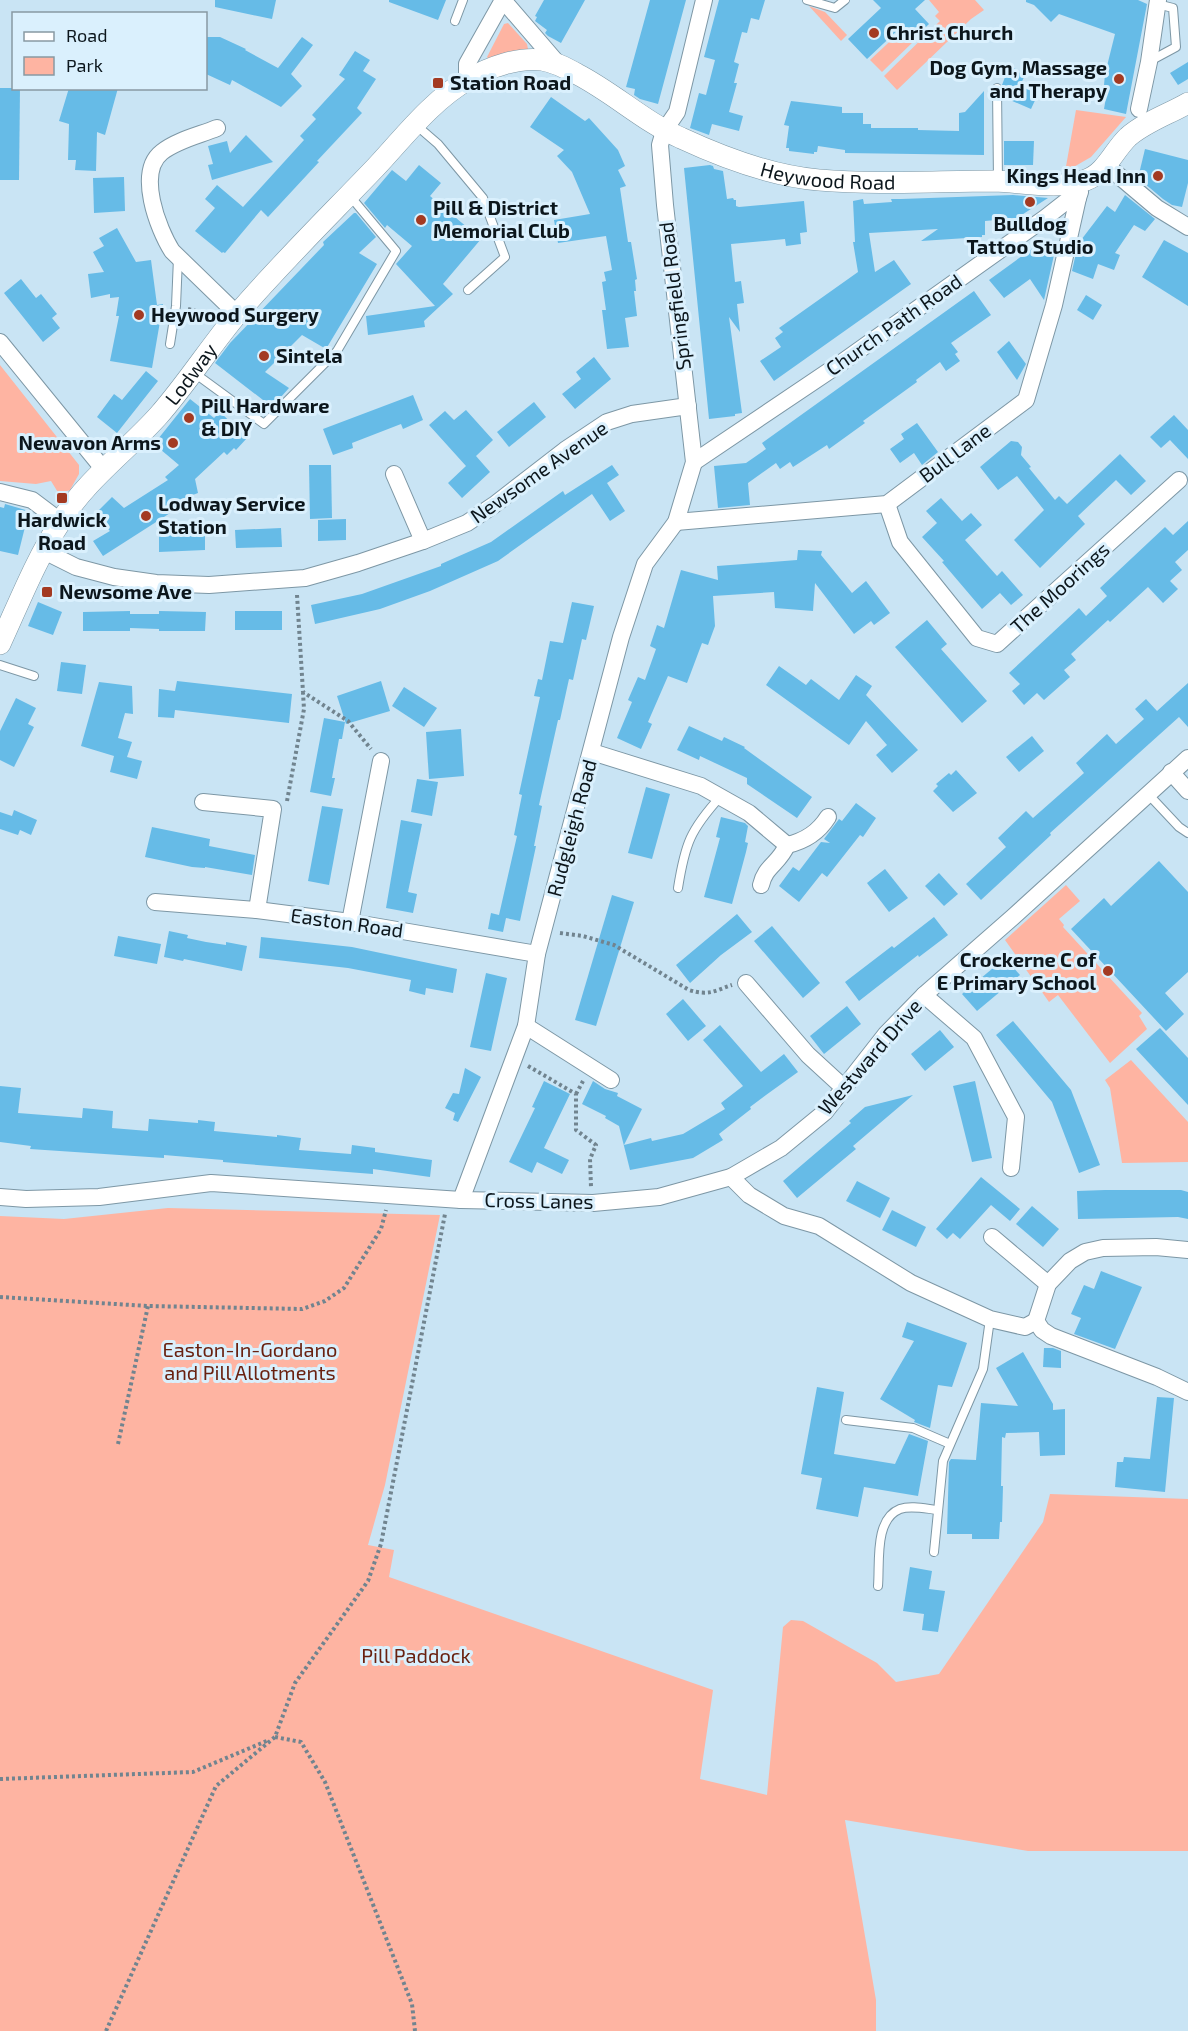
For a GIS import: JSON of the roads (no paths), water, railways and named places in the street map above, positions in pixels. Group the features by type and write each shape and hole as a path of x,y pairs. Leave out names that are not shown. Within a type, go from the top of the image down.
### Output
{"street":[{"path":"469,78 467,64 503,0 559,65"},
{"path":"664,131 677,112 704,0"},
{"path":"1139,109 1149,62 1157,2"},
{"name":"Heywood Road","path":"469,78 518,60 542,60 559,65 588,80 664,131 707,150 761,168 816,180 1070,183 1081,189"},
{"name":"Lodway","path":"0,644 44,551 60,521 72,505 162,411 235,317 415,125 469,78"},
{"path":"1081,189 1106,165 1130,135 1188,103"},
{"path":"217,128 162,151 152,164 149,181 157,217 168,244 235,317"},
{"name":"Springfield Road","path":"664,131 660,145 664,195 694,462"},
{"path":"1106,165 1157,208 1188,227"},
{"name":"Church Path Road","path":"694,462 842,363 1045,218 1081,189"},
{"name":"Bull Lane","path":"887,504 1026,400 1054,305 1081,189"},
{"path":"0,342 105,471"},
{"name":"Newsome Avenue","path":"44,551 76,567 114,577 156,583 209,585 305,578 423,541 467,524 572,445 607,422 632,414 688,406"},
{"name":"Rudgleigh Road","path":"454,1199 526,1026 537,954 545,931 621,637 645,564 676,522 694,462"},
{"path":"394,474 423,541"},
{"name":"The Moorings","path":"887,504 900,542 977,638 997,645 1179,480"},
{"path":"0,492 32,500 60,521"},
{"path":"676,522 887,504"},
{"path":"592,752 701,786 749,813 787,845"},
{"name":"Westward Drive","path":"731,1177 781,1148 825,1112 886,1034 924,995 1188,758"},
{"path":"350,922 381,761"},
{"path":"1171,772 1188,791"},
{"path":"203,802 273,809 257,910"},
{"path":"761,885 765,873 779,860 787,845 799,842 816,833 828,817"},
{"name":"Easton Road","path":"155,902 257,910 350,922 537,954"},
{"path":"746,983 808,1055 844,1088"},
{"path":"924,995 974,1038 1016,1117 1011,1167"},
{"path":"526,1026 611,1080"},
{"path":"731,1177 749,1195 784,1216 819,1226 911,1283 990,1319 1025,1327 1036,1321 1048,1284 1070,1261 1085,1252 1103,1248 1155,1246 1188,1250"},
{"name":"Cross Lanes","path":"0,1197 26,1199 99,1197 211,1183 454,1199 593,1203 659,1197 731,1177"},
{"path":"992,1237 1048,1284"},
{"path":"1036,1321 1042,1330 1051,1336 1157,1377 1188,1392"}],"lane":[{"path":"455,21 463,0"},
{"path":"807,0 835,8 845,0"},
{"path":"1149,62 1176,47 1173,8 1157,2"},
{"path":"997,88 998,181"},
{"path":"415,125 438,144 483,198 505,257 468,290"},
{"path":"193,372 264,424 337,351 396,251 349,195"},
{"path":"170,344 176,306 178,256"},
{"path":"0,665 34,676"},
{"path":"1147,794 1179,828 1188,833"},
{"path":"678,888 688,840 701,819 721,796"},
{"path":"934,1552 943,1461 983,1369 990,1319"},
{"path":"846,1420 913,1428 950,1444"},
{"path":"878,1586 881,1535 887,1520 901,1509 938,1510"}],"place":[{"name":"Christ Church","path":"874,33"},
{"name":"Dog Gym, Massage and Therapy","path":"1119,79"},
{"name":"Station Road","path":"438,83"},
{"name":"Kings Head Inn","path":"1158,176"},
{"name":"Bulldog Tattoo Studio","path":"1030,202"},
{"name":"Pill & District Memorial Club","path":"421,220"},
{"name":"Heywood Surgery","path":"139,315"},
{"name":"Sintela","path":"264,356"},
{"name":"Pill Hardware & DIY","path":"189,418"},
{"name":"Newavon Arms","path":"173,443"},
{"name":"Hardwick Road","path":"62,498"},
{"name":"Lodway Service Station","path":"146,516"},
{"name":"Newsome Ave","path":"47,592"},
{"name":"Crockerne C of E Primary School","path":"1108,971"}],"park label":[{"name":"Easton-In-Gordano and Pill Allotments","path":"250,1362"},
{"name":"Pill Paddock","path":"416,1656"}]}
